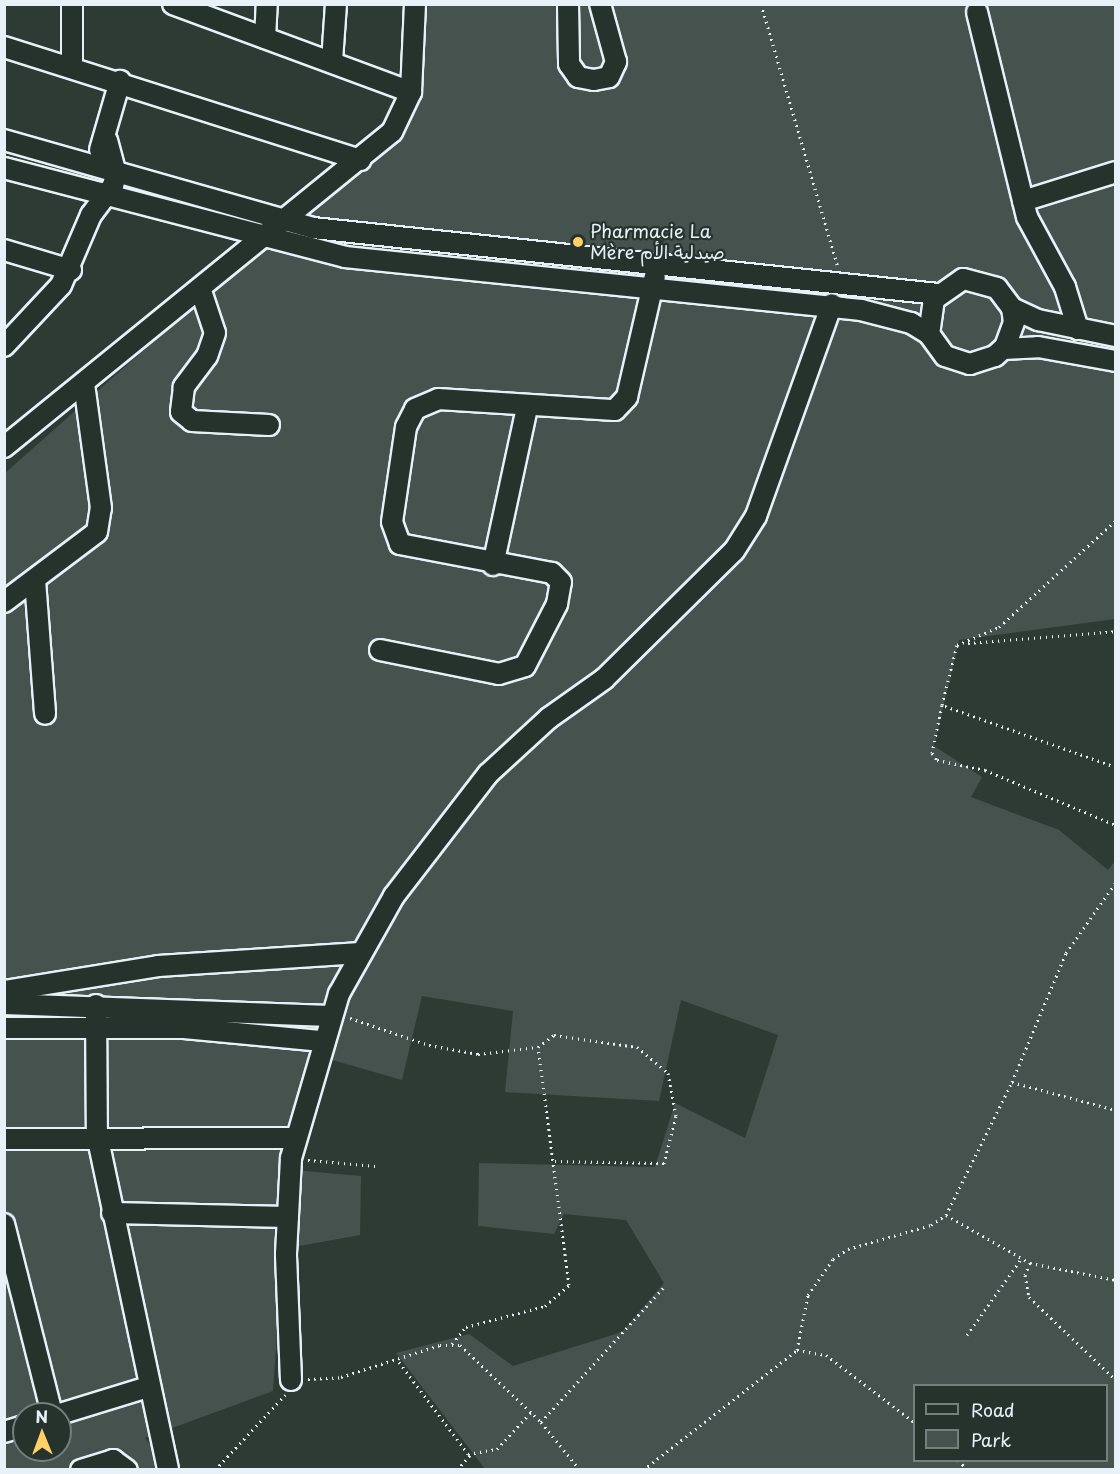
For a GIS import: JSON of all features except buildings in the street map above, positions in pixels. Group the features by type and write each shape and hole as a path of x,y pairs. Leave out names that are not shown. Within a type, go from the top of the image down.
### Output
{"street":[{"path":"72,4 72,68"},
{"path":"173,4 411,92"},
{"path":"265,38 267,4"},
{"path":"332,61 336,4"},
{"path":"4,447 265,240 361,160 400,121 411,92 415,4"},
{"path":"568,4 569,64 578,77 594,80 609,77 616,63 600,4"},
{"path":"977,12 1033,235 1065,286 1078,329"},
{"path":"4,47 120,81 361,160"},
{"path":"91,215 86,189 89,166 107,140 120,81"},
{"path":"4,140 285,223 436,244 839,280 938,294"},
{"path":"9,338 71,270 91,215 107,196 116,174 107,140"},
{"path":"4,168 265,240 399,265 832,304 890,316 929,334 940,351 957,362 983,362 1003,349 1011,335 1012,308"},
{"path":"1023,201 1116,172"},
{"path":"4,250 71,270"},
{"path":"380,650 499,674 519,671 557,604 561,582 552,573 493,565 396,540 392,522 406,427 415,409 431,400 526,408 619,407 627,397 658,264"},
{"path":"929,334 929,310 938,294 952,283 975,279 997,288 1012,308 1078,329 1116,336"},
{"path":"201,291 215,333 207,356 184,387 181,412 192,422 269,425"},
{"path":"291,1380 288,1217 291,1158 294,1138 330,1014 361,953 394,896 488,774 549,718 604,679 734,551 756,516 832,304"},
{"path":"1003,349 1038,347 1116,361"},
{"path":"4,602 89,543 101,519 84,384"},
{"path":"493,565 526,408"},
{"path":"35,580 45,714"},
{"path":"4,991 148,967 361,953"},
{"path":"4,1004 96,1005 330,1014"},
{"path":"96,1005 98,1136 148,1387 168,1470"},
{"path":"4,1028 96,1026 249,1032 322,1041"},
{"path":"4,1139 98,1136 294,1138"},
{"path":"112,1213 288,1217"},
{"path":"4,1224 48,1402"},
{"path":"72,1410 148,1387"},
{"path":"81,1470 114,1460 127,1470"}],"path":[{"path":"761,4 823,206 839,280"},
{"path":"1116,520 999,627 961,643 952,652 933,746 935,759 985,770 1116,825"},
{"path":"961,643 1116,631"},
{"path":"942,705 1116,767"},
{"path":"643,1470 797,1350 808,1295 833,1259 848,1249 931,1225 946,1215 1012,1082 1066,953 1116,882"},
{"path":"330,1014 460,1052 538,1047 551,1036 562,1035 637,1047 669,1074 675,1089 674,1133 664,1162 555,1161"},
{"path":"215,1470 270,1417 291,1380 342,1377 399,1362 452,1344 466,1327 545,1306 569,1285 555,1161 538,1047"},
{"path":"1012,1082 1116,1110"},
{"path":"291,1158 376,1166"},
{"path":"946,1215 1030,1263 1116,1280"},
{"path":"967,1335 1021,1258"},
{"path":"1030,1263 1024,1275 1029,1297 1116,1380"},
{"path":"541,1422 664,1287"},
{"path":"452,1344 480,1358 541,1422 580,1470"},
{"path":"797,1350 826,1355 913,1420"},
{"path":"399,1362 455,1443 471,1454"},
{"path":"457,1470 471,1454 497,1449 532,1412"}],"green space":[{"path":"421,5 1115,5 1115,619 959,640 934,746 982,777 971,797 1059,830 1108,870 1115,861 1115,1469 485,1469 396,1353 469,1334 513,1366 622,1332 664,1283 626,1220 564,1214 554,1234 478,1226 479,1163 655,1167 675,1103 745,1138 778,1035 681,1000 659,1101 505,1092 513,1011 422,996 402,1080 315,1055 282,1169 361,1176 360,1235 283,1249 273,1391 145,1438 171,1469 5,1469 4,474 412,112"}],"place":[{"name":"Pharmacie La Mère صيدلية الأم","path":"578,242"}]}
